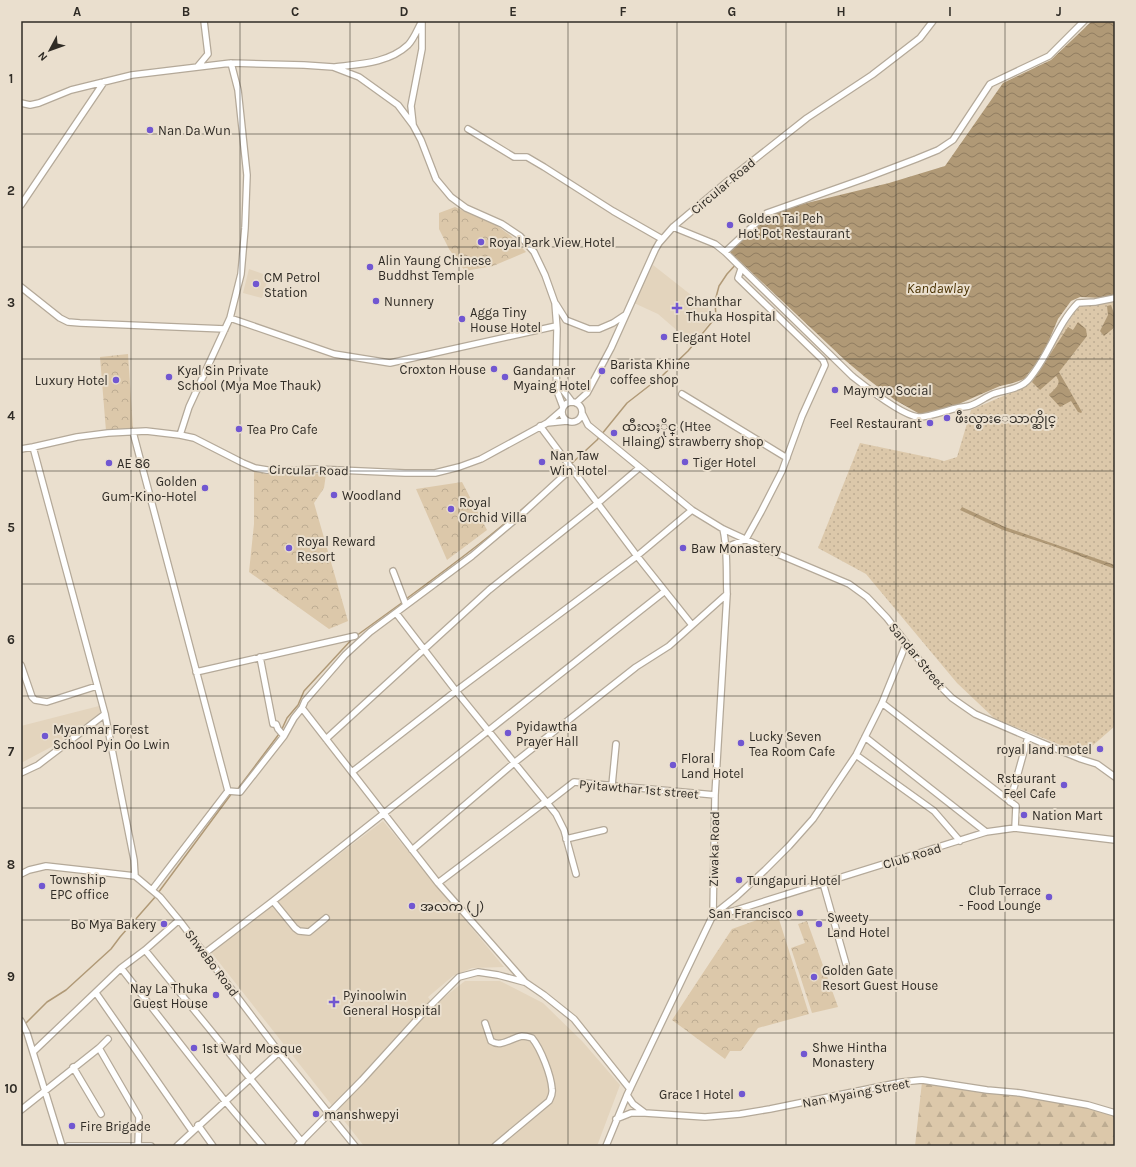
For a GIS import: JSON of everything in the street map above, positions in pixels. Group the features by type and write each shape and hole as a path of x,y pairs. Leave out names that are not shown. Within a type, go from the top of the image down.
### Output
{"street":[{"path":"198,66 208,54 204,21"},
{"path":"21,102 30,105 39,104 71,90 132,75 198,66 231,63 333,67 364,64 394,55 409,44 422,21"},
{"path":"413,125 411,106 422,49 422,21"},
{"name":"Circular Road","path":"574,402 587,393 611,348 655,250 662,239 673,227 736,174 807,118 872,75 920,38 933,21"},
{"path":"725,252 767,213 866,178 938,150 953,140 990,84 1049,56 1084,21"},
{"path":"180,435 189,407 230,318 241,274 245,228 247,174 238,90 231,63"},
{"path":"333,67 359,77 398,105 413,125 421,140 436,179 451,197 466,208 502,224 520,236 534,252 545,275 555,303 566,320 589,329 600,329 613,323 625,314"},
{"path":"21,205 104,82"},
{"path":"468,129 514,157 527,157 613,211 662,239"},
{"path":"673,227 702,238 725,252 852,376 869,390 888,402 911,415 920,418 959,407 970,406 995,393 1013,389 1028,380 1048,351 1065,320 1078,303 1096,302 1115,298"},
{"path":"727,547 746,539 782,471 802,416 825,365 823,360 738,278 741,269"},
{"path":"21,286 60,318 68,322 225,329"},
{"path":"555,303 557,391 562,408 562,416 567,421"},
{"path":"230,318 334,354 390,363 556,326"},
{"path":"557,382 581,408 588,425"},
{"path":"575,421 579,418 582,412 587,393"},
{"path":"682,394 787,458"},
{"path":"547,423 568,402 574,402"},
{"path":"547,423 575,421 588,425"},
{"name":"Circular Road","path":"21,449 77,437 108,433 162,432 194,438 243,463 255,468 267,470 316,469 434,473 459,467 481,459 547,423"},
{"name":"Sandar Street","path":"588,425 692,510 723,529 773,552 850,584 867,597 887,618 937,683 952,698 975,714 1081,759 1097,764 1115,777"},
{"path":"540,426 637,556 692,625"},
{"path":"133,432 196,672 232,791"},
{"path":"21,874 29,870 46,866 135,876 134,860 105,714 33,447"},
{"path":"232,791 240,792 284,735 302,708 305,700 345,655 370,632 472,556 523,513 571,468"},
{"path":"326,740 489,590 598,503 639,468"},
{"path":"352,772 456,691 637,556 692,510"},
{"name":"Ziwaka Road","path":"606,1146 627,1095 712,915 715,795 727,594 727,547 723,529"},
{"path":"393,571 406,605"},
{"path":"205,953 665,591"},
{"path":"412,850 514,764 636,667 669,646 727,594"},
{"path":"396,613 514,764 556,814 564,830 576,874"},
{"path":"196,672 355,636"},
{"path":"712,915 737,896 789,846 813,819 856,755 882,703 906,644"},
{"path":"260,657 273,724 276,724 278,729 284,735"},
{"path":"21,665 32,697 35,700 47,702 97,686"},
{"path":"882,703 1016,806 1015,828"},
{"path":"302,708 438,883 524,982 544,995 574,1019 630,1089"},
{"path":"21,773 38,765 105,714"},
{"path":"865,737 986,832"},
{"path":"1010,802 1028,737"},
{"path":"612,785 616,744"},
{"path":"856,755 934,811 960,841"},
{"name":"Pyitawthar 1st street","path":"438,883 574,782 715,795"},
{"path":"156,893 232,791"},
{"name":"Club Road","path":"712,915 733,911 986,832 1015,828 1115,840"},
{"path":"566,839 604,830"},
{"name":"ShweBo Road","path":"135,876 156,893 179,920 279,1052 355,1146"},
{"path":"823,883 846,964"},
{"path":"273,901 299,931 309,932 326,918"},
{"path":"33,1052 121,968 145,950 179,920"},
{"path":"145,950 249,1078 300,1144 362,1080 422,1014 459,977 478,972 498,975 524,982"},
{"path":"121,968 225,1101 263,1146"},
{"path":"96,993 192,1131"},
{"path":"21,1022 33,1052 62,1146"},
{"path":"485,1023 493,1043 504,1043 522,1036 532,1038 541,1052 552,1088 552,1096 549,1101 495,1146"},
{"path":"21,1110 73,1067 99,1048 108,1039"},
{"path":"99,1048 139,1117 138,1145"},
{"path":"177,1146 249,1078 279,1052"},
{"path":"73,1067 101,1114"},
{"name":"Nan Myaing Street","path":"616,1119 631,1113 645,1112 705,1117 740,1114 808,1102 902,1082 922,1080 1060,1099 1088,1105 1115,1114"},
{"path":"627,1095 633,1104 645,1112"},
{"path":"198,1125 214,1146"},
{"path":"68,1146 151,1146"}],"shaded area":[{"name":"Chanthar Thuka Hospital","path":"653,265 714,313 715,316 690,347 679,335 680,333 658,314 634,303"},
{"path":"249,269 269,276 262,298 243,293"},
{"name":"Myanmar Forest School Pyin Oo Lwin","path":"99,706 101,713 55,745 21,763 21,726"},
{"path":"383,821 504,967 472,968 453,976 428,997 434,1005 465,981 500,981 543,1003 582,1041 620,1085 597,1146 364,1146 211,952"}],"green space":[{"name":"Royal Park View Hotel","path":"455,207 496,225 511,236 526,252 493,266 465,271 449,249 439,229 439,213"},
{"path":"1115,300 1115,726 1083,754 995,719 957,683 866,574 818,548 860,443 944,461 957,457 971,410 1028,385 1079,305 1106,303"},
{"path":"128,354 133,429 106,431 100,357"},
{"name":"Royal Reward Resort","path":"254,470 264,473 326,474 324,488 314,503 348,621 329,629 249,572 254,524"},
{"name":"Royal Orchid Villa","path":"462,482 487,530 447,560 416,489"},
{"path":"777,913 809,1014 758,1028 741,1051 730,1051 725,1059 672,1020 732,929"},
{"name":"Golden Gate Resort Guest House","path":"807,921 838,1007 812,1013 791,948 805,943 798,924"},
{"path":"922,1082 1066,1101 1115,1114 1115,1146 915,1146"}],"water":[{"name":"Kandawlay","path":"1092,21 1115,21 1115,295 1102,298 1080,297 1071,301 1058,319 1047,345 1035,365 1024,379 1000,386 961,403 956,407 927,414 918,413 895,400 846,361 729,251 770,212 889,183 945,166 1003,83 1051,60"},
{"path":"1111,305 1115,316 1115,327 1104,336 1100,331 1108,315 1107,306"},
{"path":"1078,322 1086,329 1087,336 1059,372 1082,412 1081,413 1078,412 1071,401 1060,407 1049,395 1059,382 1056,376 1040,390 1032,382 1068,327 1073,330"},
{"path":"962,507 1005,527 1115,565 1115,569 1050,545 1003,530 960,510"}],"waterway":[{"path":"571,464 597,440 627,403 663,375 688,351 716,317 715,301 719,286 727,274 739,261"},
{"path":"406,599 469,552 530,503 569,467"},
{"path":"356,636 403,602"},
{"path":"281,731 287,718 298,705 304,691 353,638"},
{"path":"237,790 279,734"},
{"path":"158,893 232,793"},
{"path":"25,1024 47,1002 66,990 111,949 156,896"}],"place":[{"name":"Nan Da Wun","path":"150,130"},
{"name":"Golden Tai Peh Hot Pot Restaurant","path":"730,225"},
{"name":"Royal Park View Hotel","path":"481,242"},
{"name":"Alin Yaung Chinese Buddhst Temple","path":"370,267"},
{"name":"CM Petrol Station","path":"256,284"},
{"name":"Nunnery","path":"376,301"},
{"name":"Chanthar Thuka Hospital","path":"677,308"},
{"name":"Agga Tiny House Hotel","path":"462,319"},
{"name":"Elegant Hotel","path":"664,337"},
{"name":"Croxton House","path":"494,369"},
{"name":"Barista Khine coffee shop","path":"602,371"},
{"name":"Kyal Sin Private School (Mya Moe Thauk)","path":"169,377"},
{"name":"Gandamar Myaing Hotel","path":"505,377"},
{"name":"Luxury Hotel","path":"116,380"},
{"name":"Maymyo Social","path":"835,390"},
{"name":"ဖီးလ္စားေသာက္ဆိုင္","path":"947,418"},
{"name":"Feel Restaurant","path":"930,423"},
{"name":"Tea Pro Cafe","path":"239,429"},
{"name":"ထီးလႈိုင္ (Htee Hlaing) strawberry shop","path":"614,433"},
{"name":"Nan Taw Win Hotel","path":"542,462"},
{"name":"Tiger Hotel","path":"685,462"},
{"name":"AE 86","path":"109,463"},
{"name":"Golden Gum-Kino-Hotel","path":"205,488"},
{"name":"Woodland","path":"334,495"},
{"name":"Royal Orchid Villa","path":"451,509"},
{"name":"Royal Reward Resort","path":"289,548"},
{"name":"Baw Monastery","path":"683,548"},
{"name":"Pyidawtha Prayer Hall","path":"508,733"},
{"name":"Myanmar Forest School Pyin Oo Lwin","path":"45,736"},
{"name":"Lucky Seven Tea Room Cafe","path":"741,743"},
{"name":"royal land motel","path":"1100,749"},
{"name":"Floral Land Hotel","path":"673,765"},
{"name":"Rstaurant Feel Cafe","path":"1064,785"},
{"name":"Nation Mart","path":"1024,815"},
{"name":"Tungapuri Hotel","path":"739,880"},
{"name":"Township EPC office","path":"42,886"},
{"name":"Club Terrace - Food Lounge","path":"1049,897"},
{"name":"အလက (၂)","path":"412,906"},
{"name":"San Francisco","path":"800,913"},
{"name":"Bo Mya Bakery","path":"164,924"},
{"name":"Sweety Land Hotel","path":"819,924"},
{"name":"Golden Gate Resort Guest House","path":"814,977"},
{"name":"Nay La Thuka Guest House","path":"216,995"},
{"name":"Pyinoolwin General Hospital","path":"334,1002"},
{"name":"1st Ward Mosque","path":"194,1048"},
{"name":"Shwe Hintha Monastery","path":"804,1054"},
{"name":"Grace 1 Hotel","path":"742,1094"},
{"name":"manshwepyi","path":"316,1114"},
{"name":"Fire Brigade","path":"72,1126"}]}
